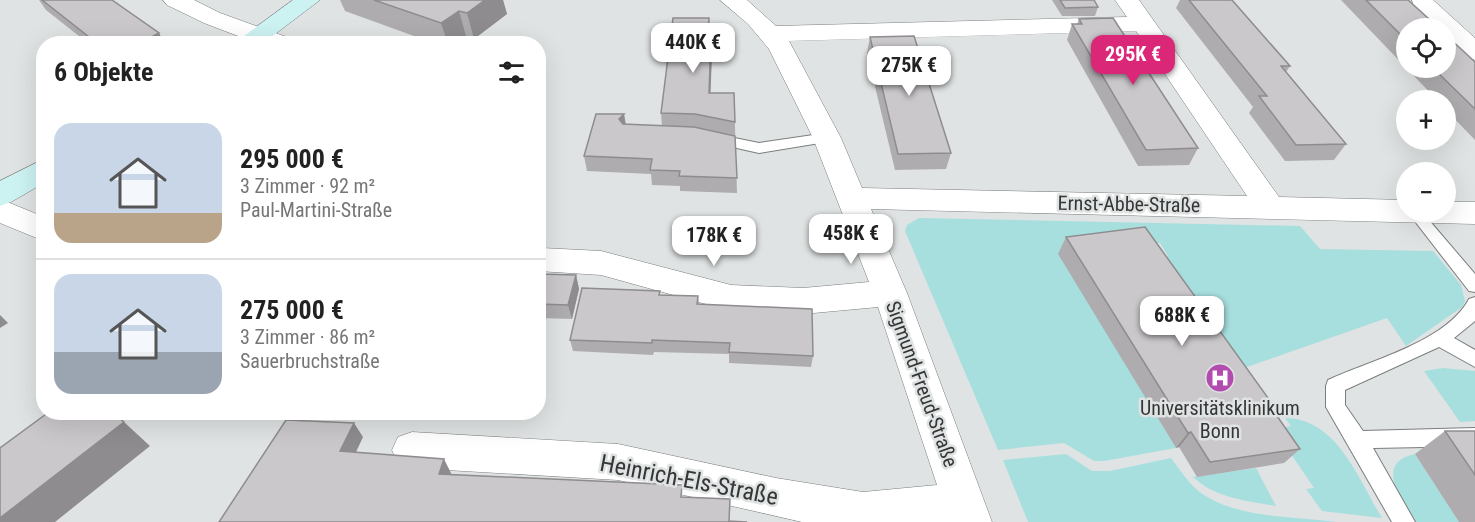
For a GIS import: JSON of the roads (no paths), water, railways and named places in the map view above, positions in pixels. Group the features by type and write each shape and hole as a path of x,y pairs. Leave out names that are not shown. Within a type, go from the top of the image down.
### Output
{"street":[{"path":"175,0 244,36"},
{"path":"257,36 309,0"},
{"name":"Sigmund-Freud-Straße","path":"732,0 770,34 788,60 827,138 890,293 967,512"},
{"path":"1127,0 1270,207"},
{"path":"1422,2 1475,52"},
{"path":"770,34 1144,24"},
{"path":"0,195 36,174"},
{"name":"Ernst-Abbe-Straße","path":"851,198 1396,211"},
{"path":"0,210 36,226"},
{"name":"Ernst-Abbe-Straße","path":"1456,213 1475,213"},
{"path":"546,261 601,263 731,298 803,301 890,293"},
{"name":"Heinrich-Els-Straße","path":"412,450 618,462 776,498 863,512 967,512"}],"lane":[{"path":"695,135 759,148 827,138"},
{"path":"1420,222 1475,286"},
{"path":"1404,522 1358,440 1336,407 1335,386 1414,352 1438,338 1461,324 1474,311 1475,303"},
{"path":"1438,338 1475,359"},
{"path":"1358,440 1475,437"}],"place":[{"name":"Universitätsklinikum Bonn","path":"1220,378"}]}
